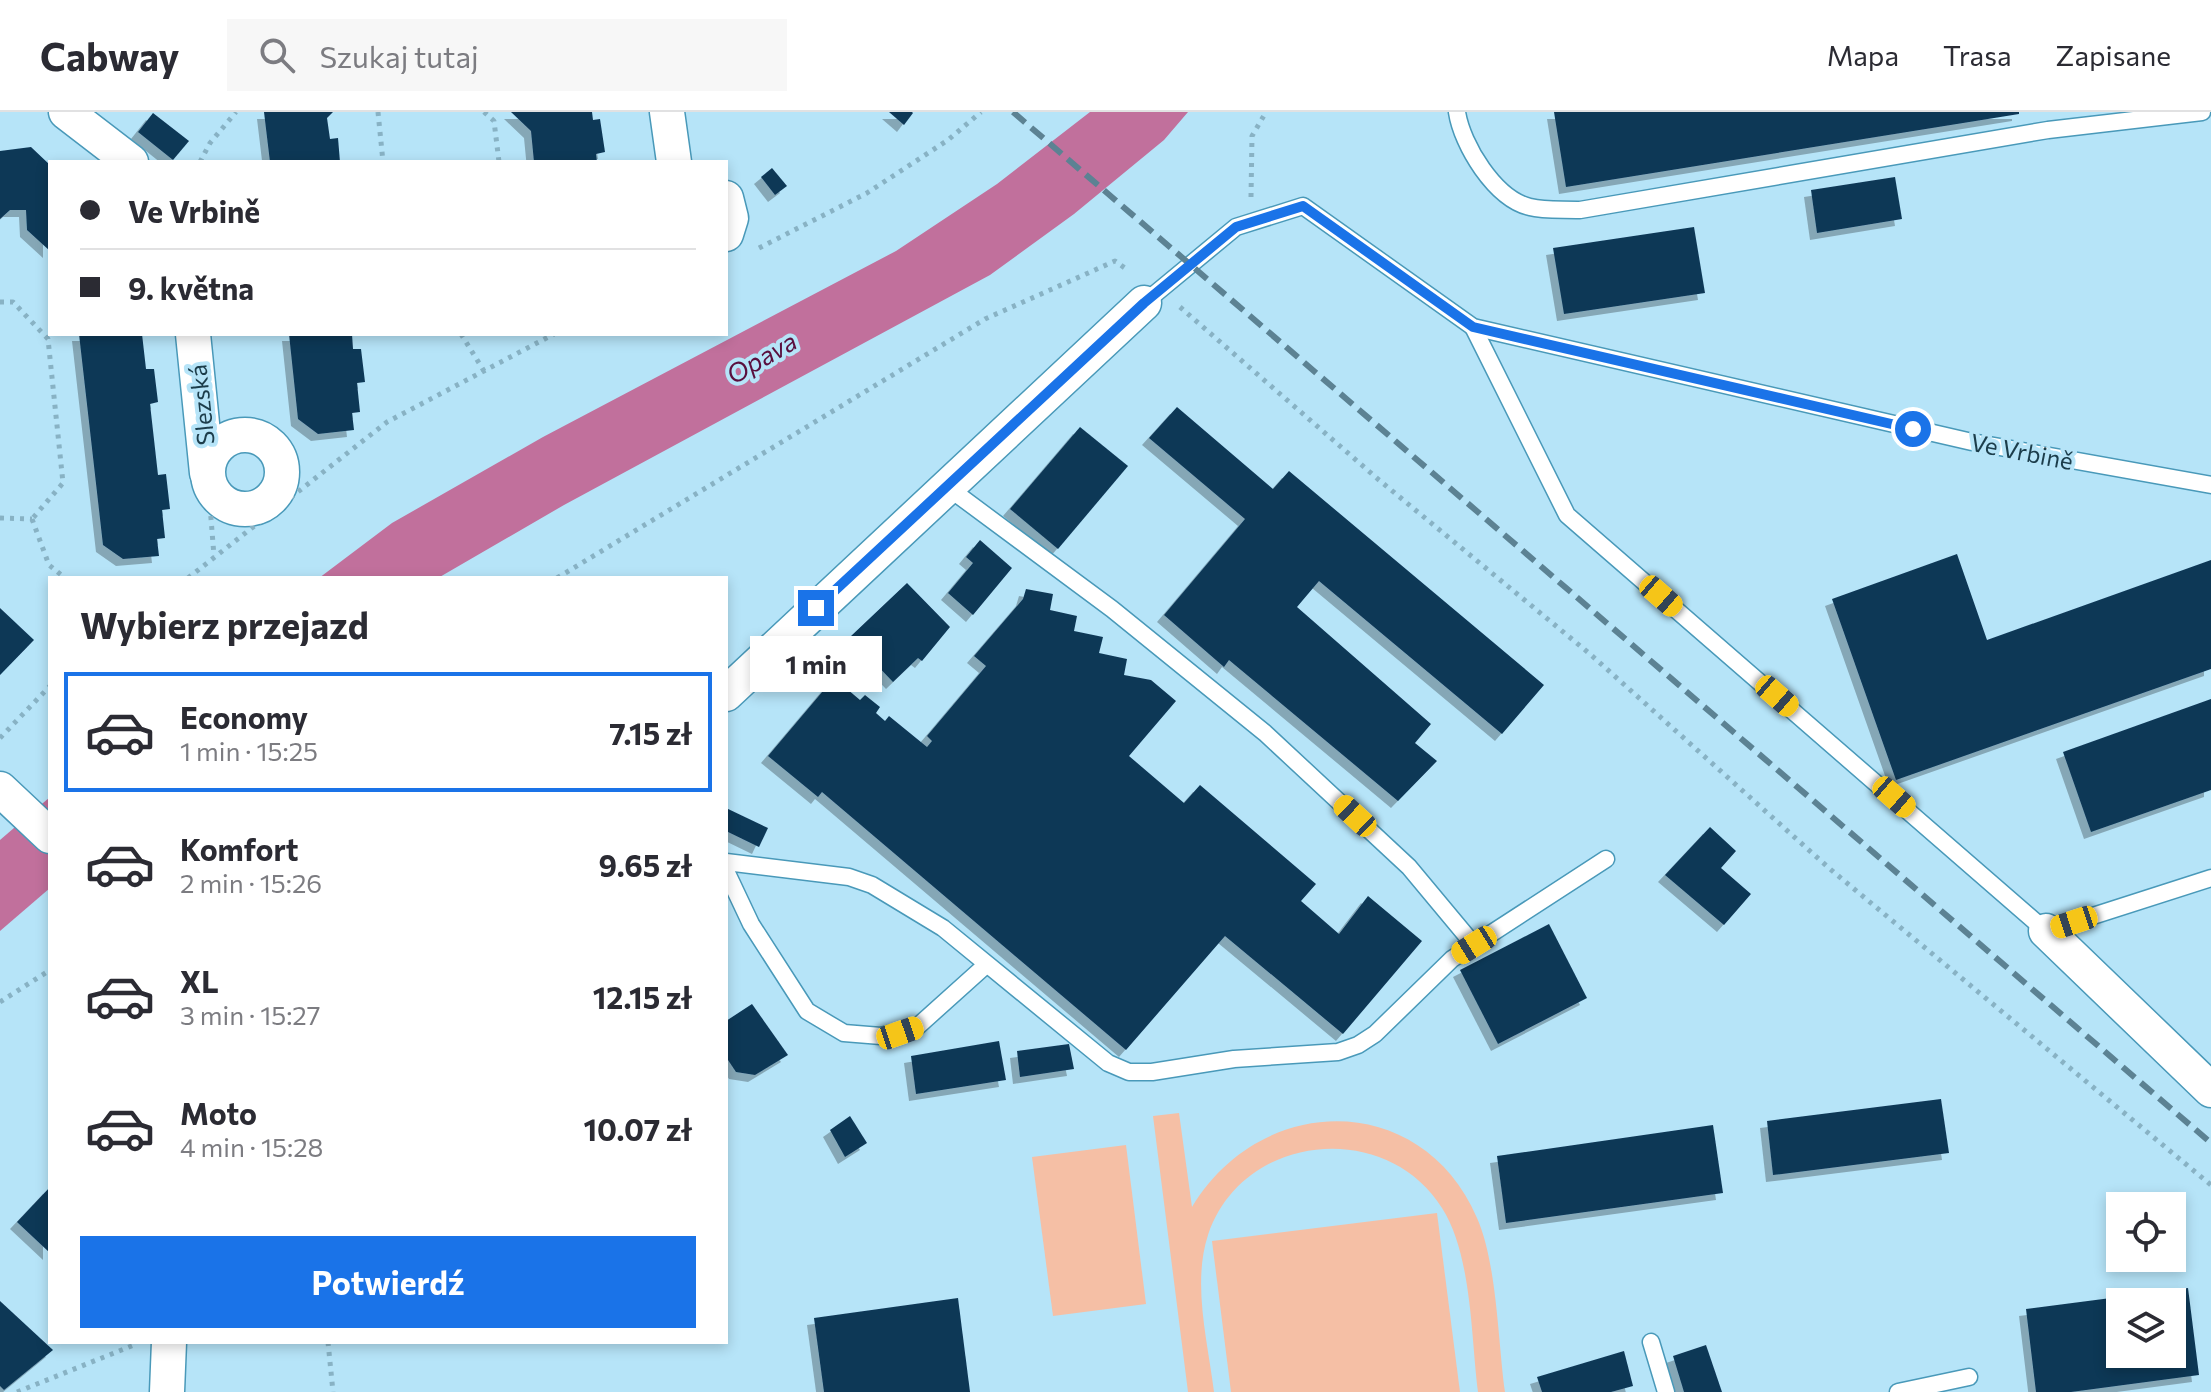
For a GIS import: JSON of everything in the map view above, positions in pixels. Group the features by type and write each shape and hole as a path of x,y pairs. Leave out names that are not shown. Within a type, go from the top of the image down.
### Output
{"street":[{"path":"66,112 128,160"},
{"path":"667,112 674,160"},
{"path":"728,206 731,218 728,228"},
{"path":"728,692 1152,297"},
{"name":"Slezská","path":"193,336 208,476"},
{"path":"0,789 48,834"},
{"path":"2046,931 2211,1090"},
{"path":"167,1392 169,1344"}],"lane":[{"path":"1457,112 1459,125 1486,177 1528,207 1580,210 2048,130 2202,112"},
{"name":"Ve Vrbině","path":"1152,297 1236,227 1303,206 1473,327 1972,442 2211,485"},
{"path":"1473,327 1567,515 2046,931 2211,878"},
{"path":"946,486 1112,609 1265,733 1409,867 1474,945"},
{"path":"728,862 849,877 872,885 943,928 1108,1063 1129,1072 1152,1072 1234,1059 1338,1052 1358,1045 1375,1034 1452,959 1606,859"},
{"path":"728,875 751,924 807,1011 844,1033 881,1036 917,1027 986,965"},
{"path":"1651,1342 1666,1392"},
{"path":"1898,1392 1969,1377"}],"path":[{"path":"201,160 210,143 236,112"},
{"path":"378,112 383,160"},
{"path":"484,112 494,121 499,160"},
{"path":"766,244 867,193 948,140 981,112"},
{"path":"1251,222 1252,136 1266,112"},
{"path":"560,576 985,319 1115,261 1152,297 1590,654 1830,869 2211,1185"},
{"path":"0,302 13,302 48,339 63,483 32,519"},
{"path":"462,336 484,371"},
{"path":"190,576 387,422 550,336"},
{"path":"208,476 214,557"},
{"path":"0,518 32,519"},
{"path":"32,519 49,565 63,576"},
{"path":"0,738 48,688"},
{"path":"0,1002 48,971"},
{"path":"17,1392 138,1344"},
{"path":"328,1344 333,1392"}],"shaded area":[{"path":"1179,1113 1192,1207 1222,1169 1258,1142 1298,1126 1340,1121 1381,1128 1419,1146 1452,1176 1484,1236 1493,1280 1505,1392 1478,1392 1465,1272 1452,1227 1442,1208 1417,1179 1387,1160 1352,1150 1317,1150 1282,1158 1251,1175 1226,1201 1208,1235 1201,1273 1214,1392 1188,1392 1153,1116"},
{"path":"1126,1145 1146,1304 1053,1316 1032,1157"},
{"path":"1437,1213 1460,1392 1231,1392 1212,1241"}],"water":[{"name":"Opava","path":"1090,112 1188,112 1164,140 1074,214 990,275 564,505 441,576 322,576 392,523 543,437 896,251 997,184"},
{"path":"48,799 48,890 0,931 0,840"}],"building":[{"path":"264,112 333,112 327,118 330,139 338,138 340,160 270,160"},
{"path":"511,112 592,112 593,120 600,119 605,152 596,154 597,160 534,160 531,131"},
{"path":"889,112 912,112 913,113 904,125"},
{"path":"1554,112 2019,112 2019,114 1566,187"},
{"path":"153,113 189,141 173,160 138,132"},
{"path":"31,147 48,163 48,249 27,230 26,210 10,210 0,219 0,151"},
{"path":"772,168 787,186 775,195 761,177"},
{"path":"1895,177 1902,219 1817,233 1811,190"},
{"path":"1694,227 1705,293 1564,314 1553,248"},
{"path":"79,336 142,336 146,369 154,369 158,402 150,404 158,475 166,474 170,509 162,510 165,538 157,539 159,556 123,559 103,545"},
{"path":"289,336 352,336 353,349 361,349 365,382 357,383 360,412 352,413 354,430 318,434 298,419"},
{"path":"1177,407 1273,489 1289,471 1544,685 1502,734 1319,581 1297,607 1431,724 1415,743 1437,761 1398,801 1229,660 1224,667 1164,615 1245,519 1149,438"},
{"path":"1080,427 1128,466 1058,549 1010,509"},
{"path":"980,540 1012,568 973,615 948,593 973,563 966,557"},
{"path":"1957,554 1987,640 2211,560 2211,669 1896,780 1832,599"},
{"path":"907,583 950,627 922,661 918,658 893,682 850,637"},
{"path":"1026,589 1053,594 1050,610 1077,616 1074,631 1103,637 1099,653 1127,659 1124,675 1151,680 1176,701 1129,756 1184,803 1200,785 1316,884 1301,901 1339,934 1368,896 1422,941 1343,1034 1225,936 1126,1050 822,792 818,797 768,756 834,678 860,700 865,695 880,707 876,713 885,721 889,716 927,747 932,741 927,736 986,666 974,656 1023,599"},
{"path":"0,608 34,640 0,675"},
{"path":"2211,699 2211,790 2091,832 2063,752"},
{"path":"728,809 768,828 759,847 728,832"},
{"path":"1710,827 1736,851 1721,868 1751,894 1724,925 1665,875"},
{"path":"1549,924 1587,998 1498,1044 1460,970"},
{"path":"752,1004 788,1055 755,1075 736,1072 728,1060 728,1020"},
{"path":"999,1041 1006,1080 916,1094 911,1056"},
{"path":"1069,1044 1074,1069 1020,1077 1017,1051"},
{"path":"1941,1099 1949,1153 1773,1175 1767,1121"},
{"path":"850,1116 867,1143 845,1157 830,1130"},
{"path":"1713,1125 1723,1193 1506,1223 1497,1156"},
{"path":"48,1189 48,1251 17,1222"},
{"path":"2188,1288 2199,1375 2071,1392 2036,1392 2026,1309 2106,1299 2106,1368 2186,1368"},
{"path":"958,1298 970,1392 824,1392 814,1318"},
{"path":"0,1301 53,1350 4,1390 0,1386"},
{"path":"1706,1345 1722,1392 1684,1392 1673,1356"},
{"path":"1624,1351 1633,1386 1611,1392 1542,1392 1537,1377"}],"railway":[{"path":"1013,112 2211,1143"}],"route":[{"path":"816,608 1144,303 1236,227 1303,206 1473,327 1913,429"}]}
